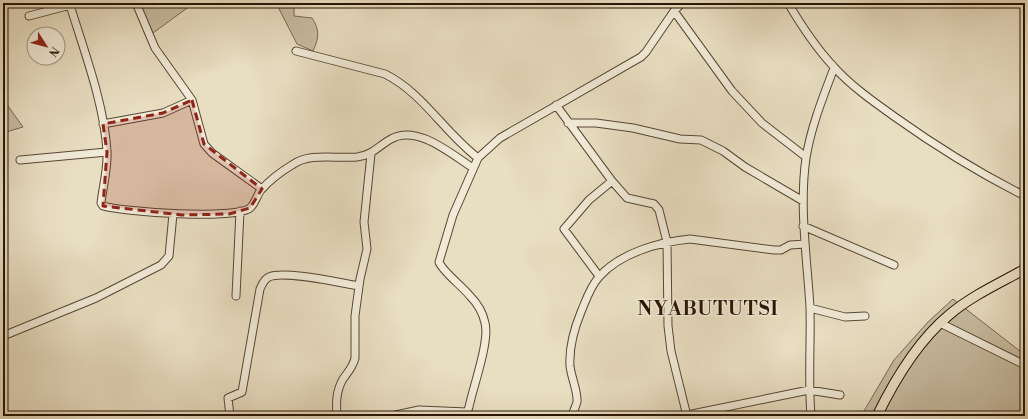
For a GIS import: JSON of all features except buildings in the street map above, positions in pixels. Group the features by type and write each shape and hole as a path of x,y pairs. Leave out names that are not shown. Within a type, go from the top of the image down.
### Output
{"main road":[{"path":"877,416 910,359 940,323 950,314 980,295 1025,270"}],"street":[{"path":"29,16 78,3"},
{"path":"136,3 155,48 192,100 204,144 212,153 262,189"},
{"path":"392,416 419,410 467,414 481,364 486,329 485,322 471,296 443,269 439,262 453,215 472,168 478,158 500,138 641,57 674,11 682,3"},
{"path":"788,3 804,30 834,68 872,101 927,140 979,173 1025,196"},
{"path":"70,5 88,63 103,124 107,152 101,203 103,206 173,214 229,214 250,208 262,189 291,165 303,158 358,157 371,154 390,139 398,136 415,136 441,148 472,168"},
{"path":"674,11 732,91 762,123 806,157"},
{"path":"296,51 385,74 396,80 422,100 460,144 478,158"},
{"path":"811,416 809,390 810,308 803,226 803,201 806,157 811,136 834,68"},
{"path":"103,124 163,113 192,100"},
{"path":"556,105 612,181 627,198 654,204 659,210 667,242 668,326 675,373 687,415 809,390 840,395"},
{"path":"568,123 596,123 633,128 680,139 701,140 723,151 745,167 803,201"},
{"path":"20,160 107,152"},
{"path":"337,416 336,394 342,380 354,364 355,358 355,316 359,286 367,249 364,222 371,154"},
{"path":"599,276 564,229 589,200 612,181"},
{"path":"236,296 240,211"},
{"path":"3,336 96,298 161,265 169,256 173,214"},
{"path":"803,226 894,266"},
{"path":"572,416 577,401 570,365 573,340 577,323 592,286 599,276 626,257 667,242 690,239 774,250 781,250 790,245 805,244"},
{"path":"230,416 228,398 242,392 260,289 266,278 284,274 359,286"},
{"path":"810,308 845,317 865,316"},
{"path":"940,323 1025,365"}],"highlighted area":[{"path":"192,100 204,144 262,189 250,208 229,214 182,215 103,206 107,152 103,124 163,113"}],"shaded area":[{"path":"139,3 194,3 153,33"},
{"path":"276,3 294,3 294,16 312,18 318,34 313,51 297,44"},
{"path":"3,99 23,127 3,133"},
{"path":"953,299 1025,355 1025,416 861,416 894,360 928,322"}],"district":[{"name":"NYABUTUTSI","path":"708,308"}]}
